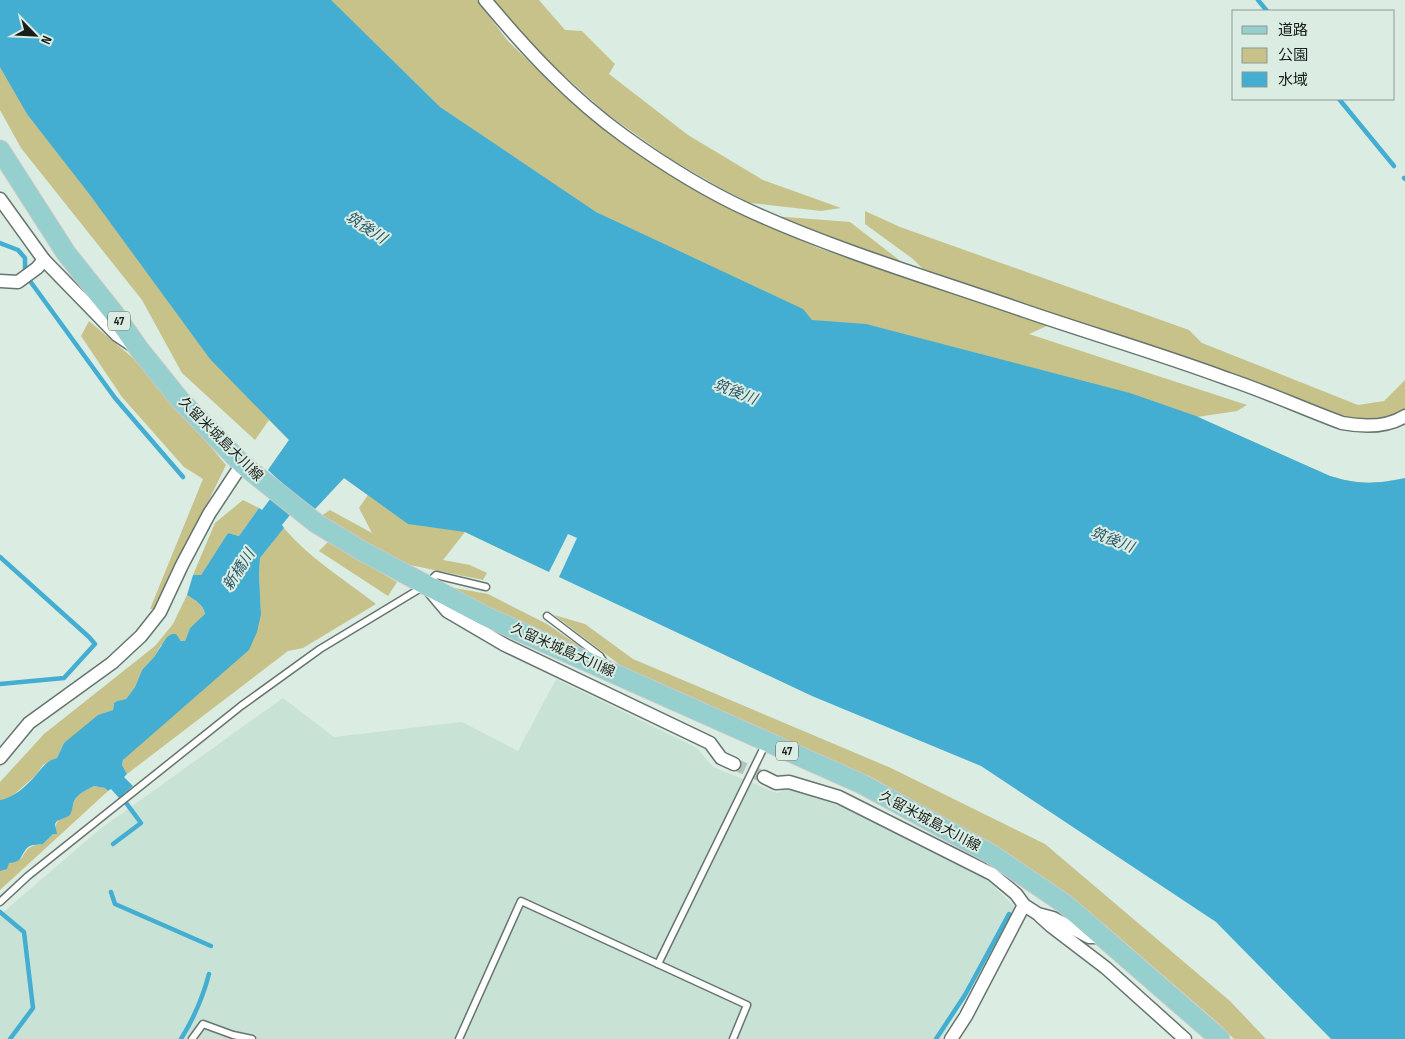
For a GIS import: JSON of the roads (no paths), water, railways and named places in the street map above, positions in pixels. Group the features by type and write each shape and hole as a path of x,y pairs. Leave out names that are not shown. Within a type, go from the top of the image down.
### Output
{"main road":[{"name":"久留米城島大川線","path":"0,150 66,253 113,312 138,349 180,400 242,464 316,523 362,551 485,616 862,784 991,854 1065,904 1217,1037"}],"street":[{"path":"485,0 516,38 596,114 624,136 665,163 716,194 750,210 819,240 1229,379 1342,423 1373,426 1388,423 1405,416"},
{"path":"0,199 44,260 117,335 138,349"},
{"path":"0,281 18,282 44,260"},
{"path":"0,758 29,723 112,663 141,636 160,612 209,514 242,464"},
{"path":"426,585 447,610 505,645 710,743 721,758 734,764"},
{"path":"764,777 776,783 789,782 839,797 992,874 1016,894 1024,904 1106,968 1185,1039"},
{"path":"950,1039 966,1016 1024,904"},
{"path":"1038,914 1053,918 1089,937 1104,937"}],"lane":[{"path":"0,902 28,876 241,706 320,649 426,585 436,574 486,587"},
{"path":"547,616 600,656 609,671"},
{"path":"658,964 767,742"},
{"path":"460,1039 521,900 747,1005 733,1039"},
{"path":"192,1039 203,1024 233,1035 252,1039"}],"water":[{"path":"0,0 331,0 440,107 596,212 803,309 812,320 866,324 1130,393 1196,416 1340,479 1368,483 1405,478 1405,1039 1331,1039 1216,922 981,766 812,696 559,577 577,538 568,534 549,572 465,532 408,524 344,478 315,509 302,500 282,525 284,528 260,558 261,614 257,632 249,650 123,760 122,765 127,774 124,777 133,786 119,798 111,789 108,791 105,788 94,786 83,792 74,801 69,816 57,821 55,824 57,834 53,834 43,844 29,847 19,860 9,863 7,869 0,871 0,800 20,791 45,765 57,758 64,743 98,715 113,710 114,703 126,699 135,687 142,670 154,657 167,637 176,634 181,641 185,641 190,628 205,614 201,605 187,595 193,575 201,575 228,533 239,536 259,508 262,510 282,483 268,470 289,440 210,359 90,195 27,114 0,67"}],"waterway":[{"path":"1258,0 1266,10"},
{"path":"1340,100 1394,166"},
{"path":"0,243 18,250 25,258 25,270"},
{"path":"30,281 115,398 183,477"},
{"path":"0,557 95,644 64,678 0,684"},
{"path":"113,844 141,823 118,792"},
{"path":"111,892 115,904 211,946"},
{"path":"0,912 24,932 33,1008 10,1039"},
{"path":"936,1039 965,995 1009,914"},
{"path":"181,1039 198,1007 209,974"}],"tunnel":[{"path":"734,764 764,777"}],"water label":[{"name":"筑後川","path":"366,228"},
{"name":"筑後川","path":"735,392"},
{"name":"筑後川","path":"1112,540"},
{"name":"新橋川","path":"239,570"}]}
